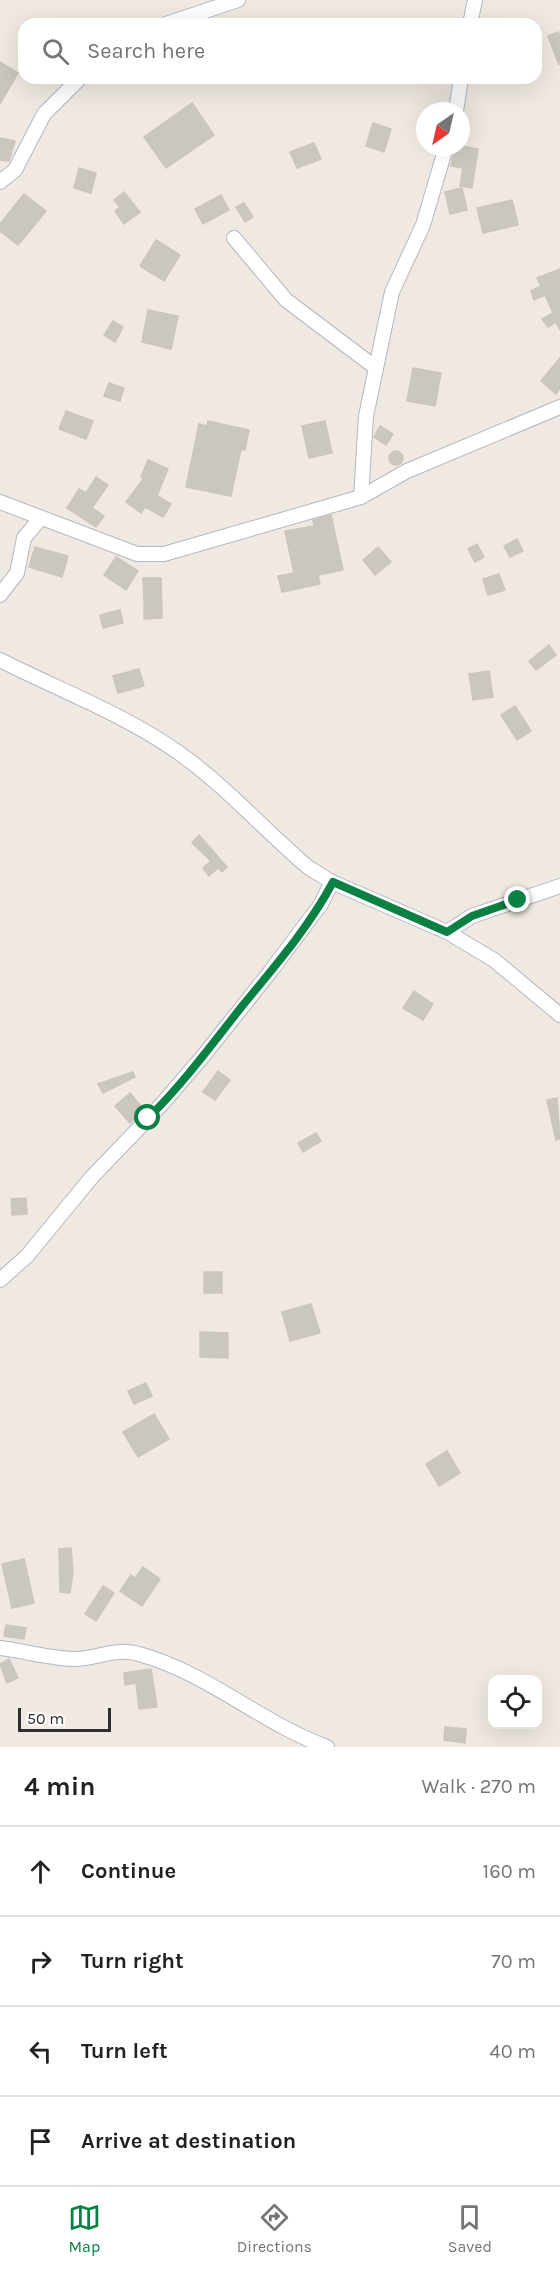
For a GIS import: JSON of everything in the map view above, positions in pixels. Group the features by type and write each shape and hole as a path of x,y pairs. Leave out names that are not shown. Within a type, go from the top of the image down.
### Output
{"street":[{"path":"184,18 238,0"},
{"path":"471,18 475,0"},
{"path":"0,182 15,170 44,114 74,84"},
{"path":"457,102 460,84"},
{"path":"361,497 366,416 392,292 423,225 443,156"},
{"path":"234,238 286,300 376,368"},
{"path":"0,502 137,554 164,554 361,497 407,471 560,407"},
{"path":"0,595 17,573 24,538 40,519"},
{"path":"0,660 131,724 179,753 309,867 333,882 447,932 494,960 560,1015"},
{"path":"0,1280 27,1256 91,1178 162,1104 204,1055 321,904 333,882"},
{"path":"447,932 472,916 560,886"},
{"path":"0,1648 78,1659 119,1650 138,1653 219,1688 278,1723 327,1747"}],"building":[{"path":"558,32 560,37 559,65 548,36"},
{"path":"0,62 18,73 0,104"},
{"path":"192,103 214,135 166,168 144,137"},
{"path":"373,123 391,129 384,152 366,146"},
{"path":"0,138 15,141 9,161 0,160"},
{"path":"314,143 321,159 297,168 290,152"},
{"path":"470,148 478,149 472,188 460,186 463,168 451,166 453,156 470,156"},
{"path":"79,168 96,173 91,193 74,188"},
{"path":"462,188 467,210 450,214 445,192"},
{"path":"124,192 140,212 124,224 115,211 120,207 114,200"},
{"path":"24,194 46,211 18,245 0,231 0,224"},
{"path":"221,195 229,210 203,224 195,209"},
{"path":"512,200 518,225 483,233 477,208"},
{"path":"244,203 253,217 245,222 236,207"},
{"path":"156,240 180,255 164,281 155,275 156,272 154,275 140,266"},
{"path":"560,269 560,330 556,322 548,327 542,319 553,313 545,295 534,300 531,291 541,286 537,278"},
{"path":"148,310 178,316 171,349 142,342"},
{"path":"113,321 123,327 115,342 104,335"},
{"path":"560,358 560,388 556,394 541,381"},
{"path":"413,368 441,373 435,406 407,401"},
{"path":"109,383 124,388 120,401 104,396"},
{"path":"66,411 93,421 86,439 59,429"},
{"path":"208,421 249,430 245,450 241,449 231,496 186,487 199,424 207,426"},
{"path":"325,421 332,453 309,458 302,426"},
{"path":"380,426 393,434 386,445 374,437"},
{"path":"393,451 399,451 403,458 399,465 393,465 389,461 389,455"},
{"path":"148,460 168,469 157,496 171,504 163,517 145,507 141,513 126,502 144,478 141,477"},
{"path":"96,477 108,485 92,508 104,516 96,527 67,508 79,489 86,493"},
{"path":"331,515 343,570 318,575 320,584 282,592 278,576 294,573 285,531 314,526 313,520"},
{"path":"517,539 523,551 510,557 504,546"},
{"path":"477,544 484,557 475,562 468,549"},
{"path":"35,547 68,556 62,577 29,567"},
{"path":"378,547 391,562 375,575 363,560"},
{"path":"116,557 138,571 126,590 104,575"},
{"path":"499,574 505,590 488,595 483,579"},
{"path":"143,578 161,578 162,618 144,619 144,604 147,603 144,601"},
{"path":"120,610 123,623 103,628 100,615"},
{"path":"549,645 556,655 536,670 529,661"},
{"path":"139,669 144,686 118,693 113,676"},
{"path":"489,671 493,697 473,700 469,674"},
{"path":"515,706 531,731 517,740 501,715"},
{"path":"199,835 227,867 222,872 218,868 209,876 203,868 211,861 192,843"},
{"path":"414,991 433,1004 423,1020 403,1008"},
{"path":"218,1071 230,1080 215,1100 203,1092"},
{"path":"133,1072 135,1077 103,1093 98,1084"},
{"path":"130,1093 144,1110 130,1123 115,1106"},
{"path":"557,1098 560,1139 556,1140 547,1100"},
{"path":"316,1133 321,1141 303,1152 298,1143"},
{"path":"26,1198 27,1214 12,1215 11,1199"},
{"path":"204,1272 222,1272 222,1293 204,1293"},
{"path":"311,1304 320,1333 290,1341 282,1312"},
{"path":"200,1332 228,1333 228,1358 200,1357"},
{"path":"146,1383 152,1396 134,1404 128,1391"},
{"path":"154,1414 169,1439 138,1457 123,1432"},
{"path":"447,1451 460,1473 439,1486 426,1464"},
{"path":"71,1548 73,1572 70,1593 60,1592 59,1549"},
{"path":"24,1559 34,1603 12,1608 2,1564"},
{"path":"143,1567 160,1579 142,1606 120,1591 131,1575 135,1578"},
{"path":"103,1586 114,1593 96,1621 85,1614"},
{"path":"6,1625 26,1628 24,1639 4,1636"},
{"path":"9,1659 18,1678 7,1683 0,1664"},
{"path":"151,1669 157,1707 139,1709 136,1683 125,1685 124,1673"},
{"path":"445,1727 466,1729 465,1743 444,1740"}],"route":[{"path":"148,1118 204,1055 270,972 321,904 333,882 447,932 472,916 518,900"}]}
